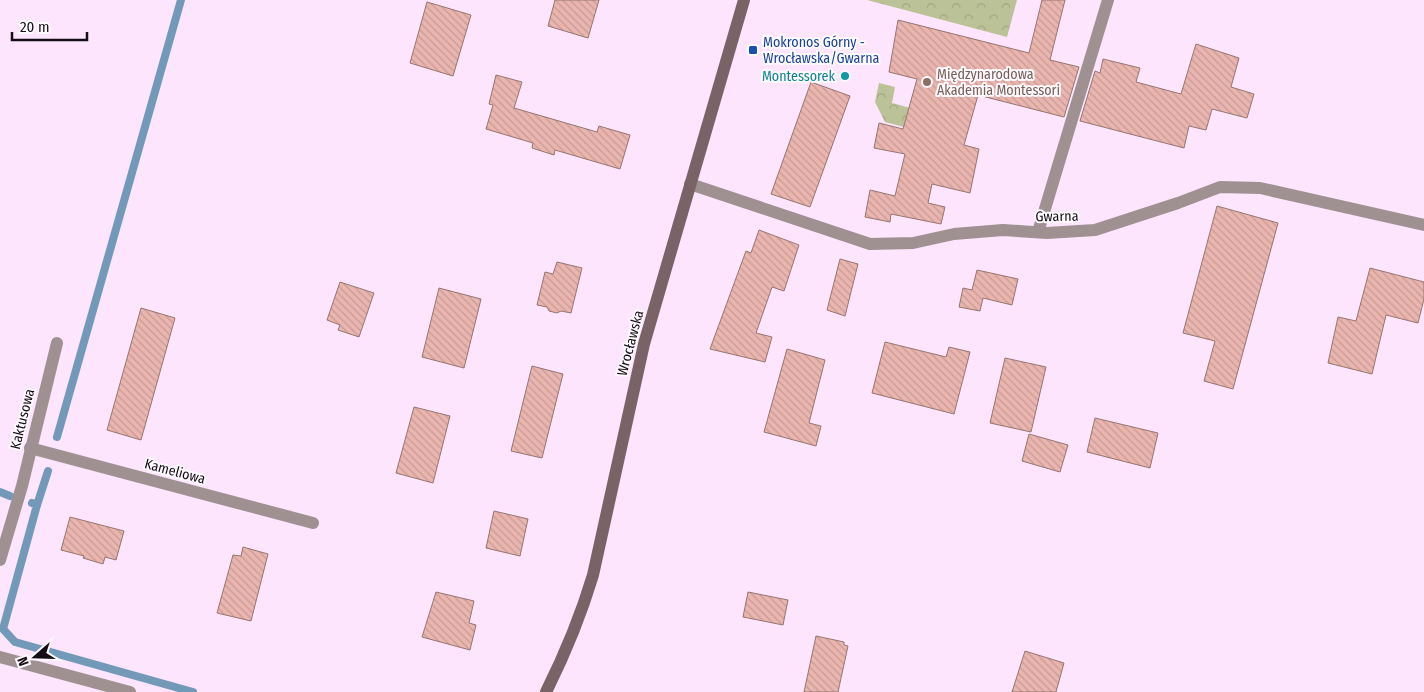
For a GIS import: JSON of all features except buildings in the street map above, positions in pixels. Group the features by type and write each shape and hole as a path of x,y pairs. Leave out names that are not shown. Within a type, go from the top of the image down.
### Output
{"street":[{"name":"Wrocławska","path":"546,692 562,662 593,575 644,344 744,0"},
{"path":"1038,232 1108,0"},
{"name":"Gwarna","path":"690,184 870,244 913,244 954,234 1003,230 1038,232 1094,230 1178,203 1220,187 1260,188 1424,225"},
{"name":"Kaktusowa","path":"0,560 22,486 57,343"},
{"name":"Kameliowa","path":"30,448 313,523"},
{"path":"0,657 130,692"}],"green space":[{"path":"867,0 1017,0 1007,37"},
{"path":"879,83 895,87 892,103 969,124 964,143 885,122 875,102"}],"waterway":[{"path":"57,437 181,0"},
{"path":"37,505 48,471"},
{"path":"0,492 10,496"},
{"path":"32,503 37,505 3,629 15,642 193,692"}],"place":[{"name":"Mokronos Górny - Wrocławska/Gwarna","path":"753,50"},
{"name":"Montessorek","path":"845,76"},
{"name":"Międzynarodowa Akademia Montessori","path":"927,82"}]}
